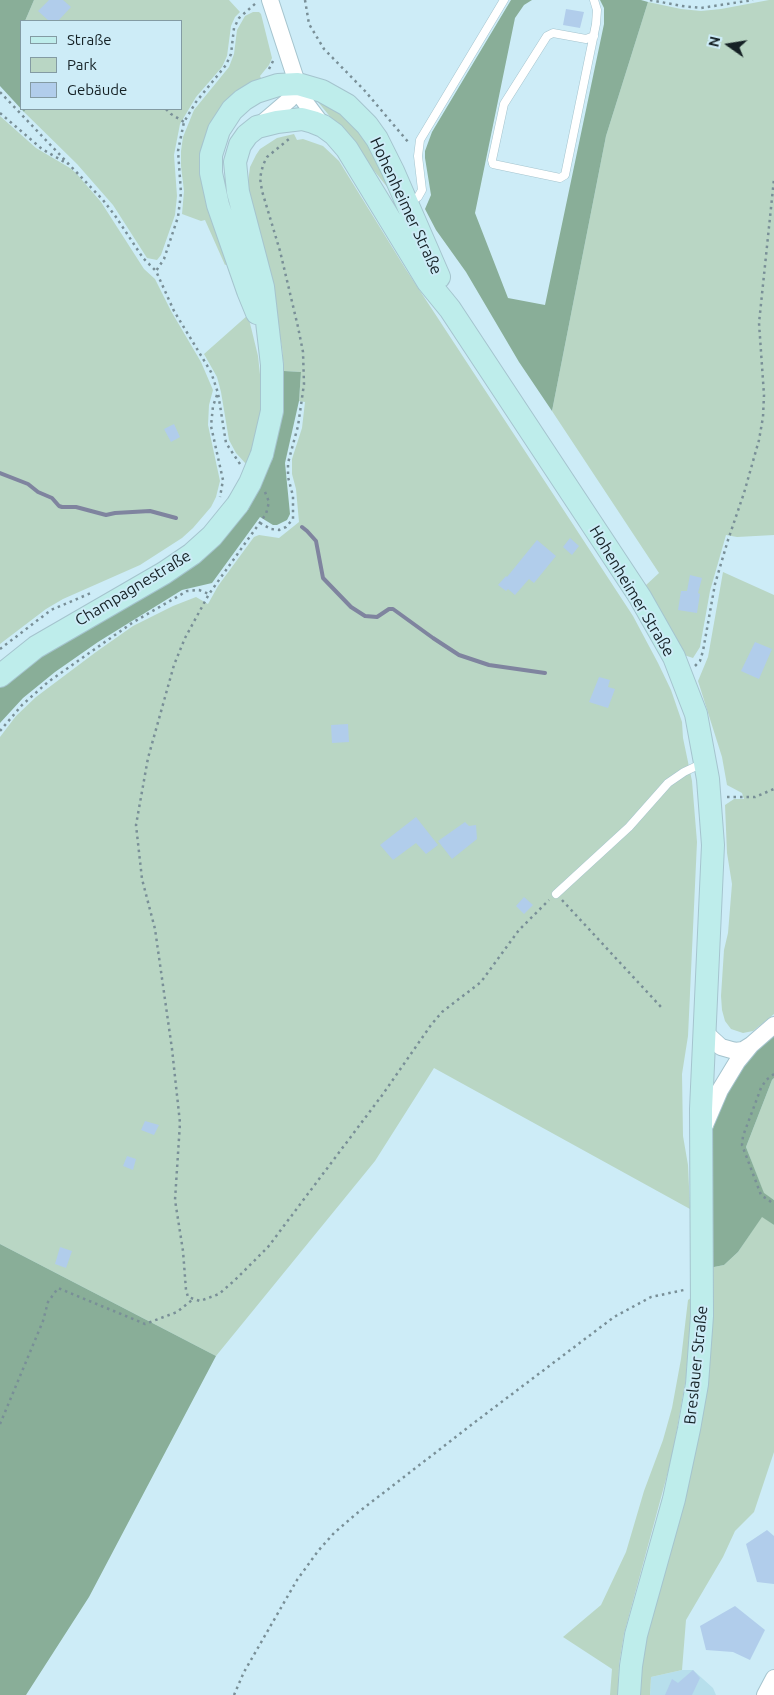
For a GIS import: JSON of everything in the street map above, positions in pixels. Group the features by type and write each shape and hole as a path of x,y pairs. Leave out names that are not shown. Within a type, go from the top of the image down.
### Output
{"main road":[{"name":"Hohenheimer Straße","path":"298,84 314,87 347,105 363,120 372,132 384,151 398,210 428,282 450,309 640,597 674,657 696,714 710,798 713,845 704,1028"},
{"name":"Champagnestraße","path":"268,337 248,290 218,204 211,173 211,155 222,123 232,110 244,100 256,92 270,87 298,84"},
{"path":"257,127 296,119 324,126"},
{"name":"Hohenheimer Straße","path":"324,126 334,134 398,210"},
{"name":"Champagnestraße","path":"0,676 43,642 158,577 192,554 212,536 228,503 250,483 262,454 269,427 273,395 272,365 263,287 236,182 235,162 238,150 247,135 257,127"},
{"name":"Breslauer Straße","path":"629,1695 636,1635 674,1499 689,1429 698,1368 703,1287 701,1140 704,1028"}],"street":[{"name":"Hohenheimer Straße","path":"263,2 304,102 324,126"},
{"name":"Champagnestraße","path":"257,127 289,100 296,92 298,84"},
{"path":"704,1028 717,1044 728,1050 739,1051 751,1045 774,1026"},
{"path":"701,1140 716,1097 751,1045"},
{"path":"765,1695 774,1678"}],"lane":[{"path":"398,210 418,197 422,190 418,151 424,134 504,0"},
{"path":"594,0 598,16 594,36 565,176 560,178 493,164 492,160 504,104 547,36 553,33 586,39 594,36"},
{"path":"556,894 629,827 668,783 705,761"}],"path":[{"path":"304,0 309,24 324,49 365,91 406,140 418,151"},
{"path":"650,0 692,8 719,6 753,0"},
{"path":"719,0 719,6"},
{"path":"156,271 164,259 178,217 181,193 178,151 184,122 196,102 226,66 234,28 239,18 263,2"},
{"path":"0,92 109,207 142,258 156,271 174,311 211,372 218,393 226,443 240,465"},
{"path":"167,110 184,122"},
{"path":"0,112 42,149 72,166"},
{"path":"192,1300 188,1297 186,1290 176,1200 180,1122 172,1049 155,928 143,888 136,830 148,758 174,665 185,638 209,594 260,523 271,529 279,530 286,527 293,519 293,496 288,477 288,463 298,426 304,384 303,352 290,287 262,191 260,178 267,157 291,138"},
{"path":"682,677 698,664 702,656 715,584 759,440 764,395 759,324 773,207 774,179"},
{"path":"218,393 213,406 211,426 223,480 222,490 228,503"},
{"path":"0,731 22,704 48,682 132,623 187,591 199,590 209,594"},
{"path":"0,649 51,610 93,593"},
{"path":"710,798 755,797 774,790"},
{"path":"0,1424 44,1321 48,1302 58,1288 145,1324 177,1312 192,1300 204,1300 219,1294 268,1247 383,1094 431,1025 442,1012 481,982 519,930 556,894 661,1007"},
{"path":"774,1074 766,1080 761,1088 743,1136 742,1145 761,1195 774,1204"},
{"path":"234,1695 244,1672 297,1580 325,1542 345,1523 620,1314 651,1297 703,1287"}],"shaded area":[{"path":"682,1670 693,1670 713,1688 716,1695 650,1695 651,1677"}],"green space":[{"path":"0,0 34,0 25,20 20,20 20,108 0,86"},
{"path":"34,0 229,0 240,12 235,17 231,26 227,56 222,67 196,97 180,124 174,155 177,196 175,215 161,255 157,260 147,258 113,205 77,164 24,112 25,110 182,110 182,20 25,20"},
{"path":"511,0 532,0 524,5 515,18 475,213 508,298 545,305 604,24 604,8 600,0 641,0 648,2 606,136 552,411 519,362 466,272 436,230 425,209 431,195 425,151 432,132"},
{"path":"774,0 774,535 737,537 726,535 710,591 700,647 693,658 684,655 645,586 659,573 552,411 606,136 648,2 701,11"},
{"path":"253,12 261,14 272,58 260,76 262,80 215,119 230,263 225,265 205,220 201,221 182,214 184,191 181,151 183,137 194,110 229,67 234,54 237,30 245,16"},
{"path":"314,97 343,111 368,133 397,199"},
{"path":"0,116 36,148 76,173 101,202 144,269 155,279 171,311 201,362 213,390 209,405 208,425 220,481 211,507 182,538 140,565 63,599 46,609 0,644"},
{"path":"294,134 297,140 303,139 323,146 339,161 405,268 633,616 671,690 682,722 683,738 692,781 697,842 688,1036 682,1074 683,1136 688,1165 690,1209 434,1068 375,1161 216,1356 0,1244 0,737 16,716 36,697 133,626 196,597 208,604 218,586 254,537 259,535 279,538 299,522 296,489 292,474 292,459 302,428 305,402 299,401 301,372 284,371 277,320 249,199 248,182 250,167 260,149 277,138"},
{"path":"248,315 258,356 262,393 261,416 252,453 246,464 236,453 229,440 217,377 204,354"},
{"path":"284,371 301,372 299,401 285,463 290,514 287,520 273,525 260,517 212,583 182,590 98,642 55,672 23,698 0,723 0,686 18,670 192,562 282,406"},
{"path":"723,572 774,595 774,1014 753,1031 743,1033 731,1029 725,1021 721,996 724,950 728,933 732,884 727,853 725,805 734,799 744,799 742,793 727,785 722,757 698,681 708,657"},
{"path":"774,1033 774,1078 746,1147 764,1193 774,1200 774,1225 762,1217 738,1252 724,1265 709,1268 711,1137 716,1116 735,1077 758,1048"},
{"path":"774,1078 774,1200 764,1194 746,1147"},
{"path":"762,1216 774,1225 774,1452 754,1512 735,1531 723,1557 686,1620 682,1670 651,1677 650,1695 635,1695 709,1268 724,1265 738,1252"},
{"path":"0,1244 216,1356 89,1597 26,1695 0,1695"},
{"path":"692,1297 686,1378 672,1457 624,1634 619,1665 618,1695 610,1695 612,1669 563,1637 601,1605 626,1552 672,1408 681,1359 688,1300"}],"building":[{"path":"49,0 63,0 71,7 59,20 48,20 38,11"},
{"path":"566,9 584,12 580,28 563,25"},
{"path":"174,424 180,437 171,442 164,429"},
{"path":"570,538 579,546 572,555 563,547"},
{"path":"537,540 556,556 534,583 529,579 515,595 508,589 506,591 498,585 507,577"},
{"path":"690,575 702,578 698,593 700,594 697,613 678,610 681,591 687,591"},
{"path":"755,642 772,649 759,679 741,671"},
{"path":"599,677 610,680 608,687 615,689 608,708 589,702"},
{"path":"348,724 349,742 332,743 331,725"},
{"path":"416,817 438,845 426,854 416,843 393,860 380,845"},
{"path":"465,822 469,826 476,825 477,839 452,859 438,841"},
{"path":"524,897 533,905 524,914 516,906"},
{"path":"145,1121 159,1125 154,1135 141,1130"},
{"path":"127,1156 136,1159 133,1170 123,1166"},
{"path":"60,1247 72,1251 66,1268 55,1264"},
{"path":"767,1530 774,1536 774,1584 757,1582 746,1544"},
{"path":"735,1606 765,1630 750,1660 733,1652 706,1650 700,1626"},
{"path":"693,1670 700,1678 692,1695 665,1695 672,1679 678,1683"}],"waterway":[{"path":"0,473 28,484 38,492 52,498 62,507 76,507 106,515 150,511 176,518"},
{"path":"302,527 316,541 323,578 351,607 365,616 377,617 389,609 393,609 459,655 489,665 545,673"}]}
